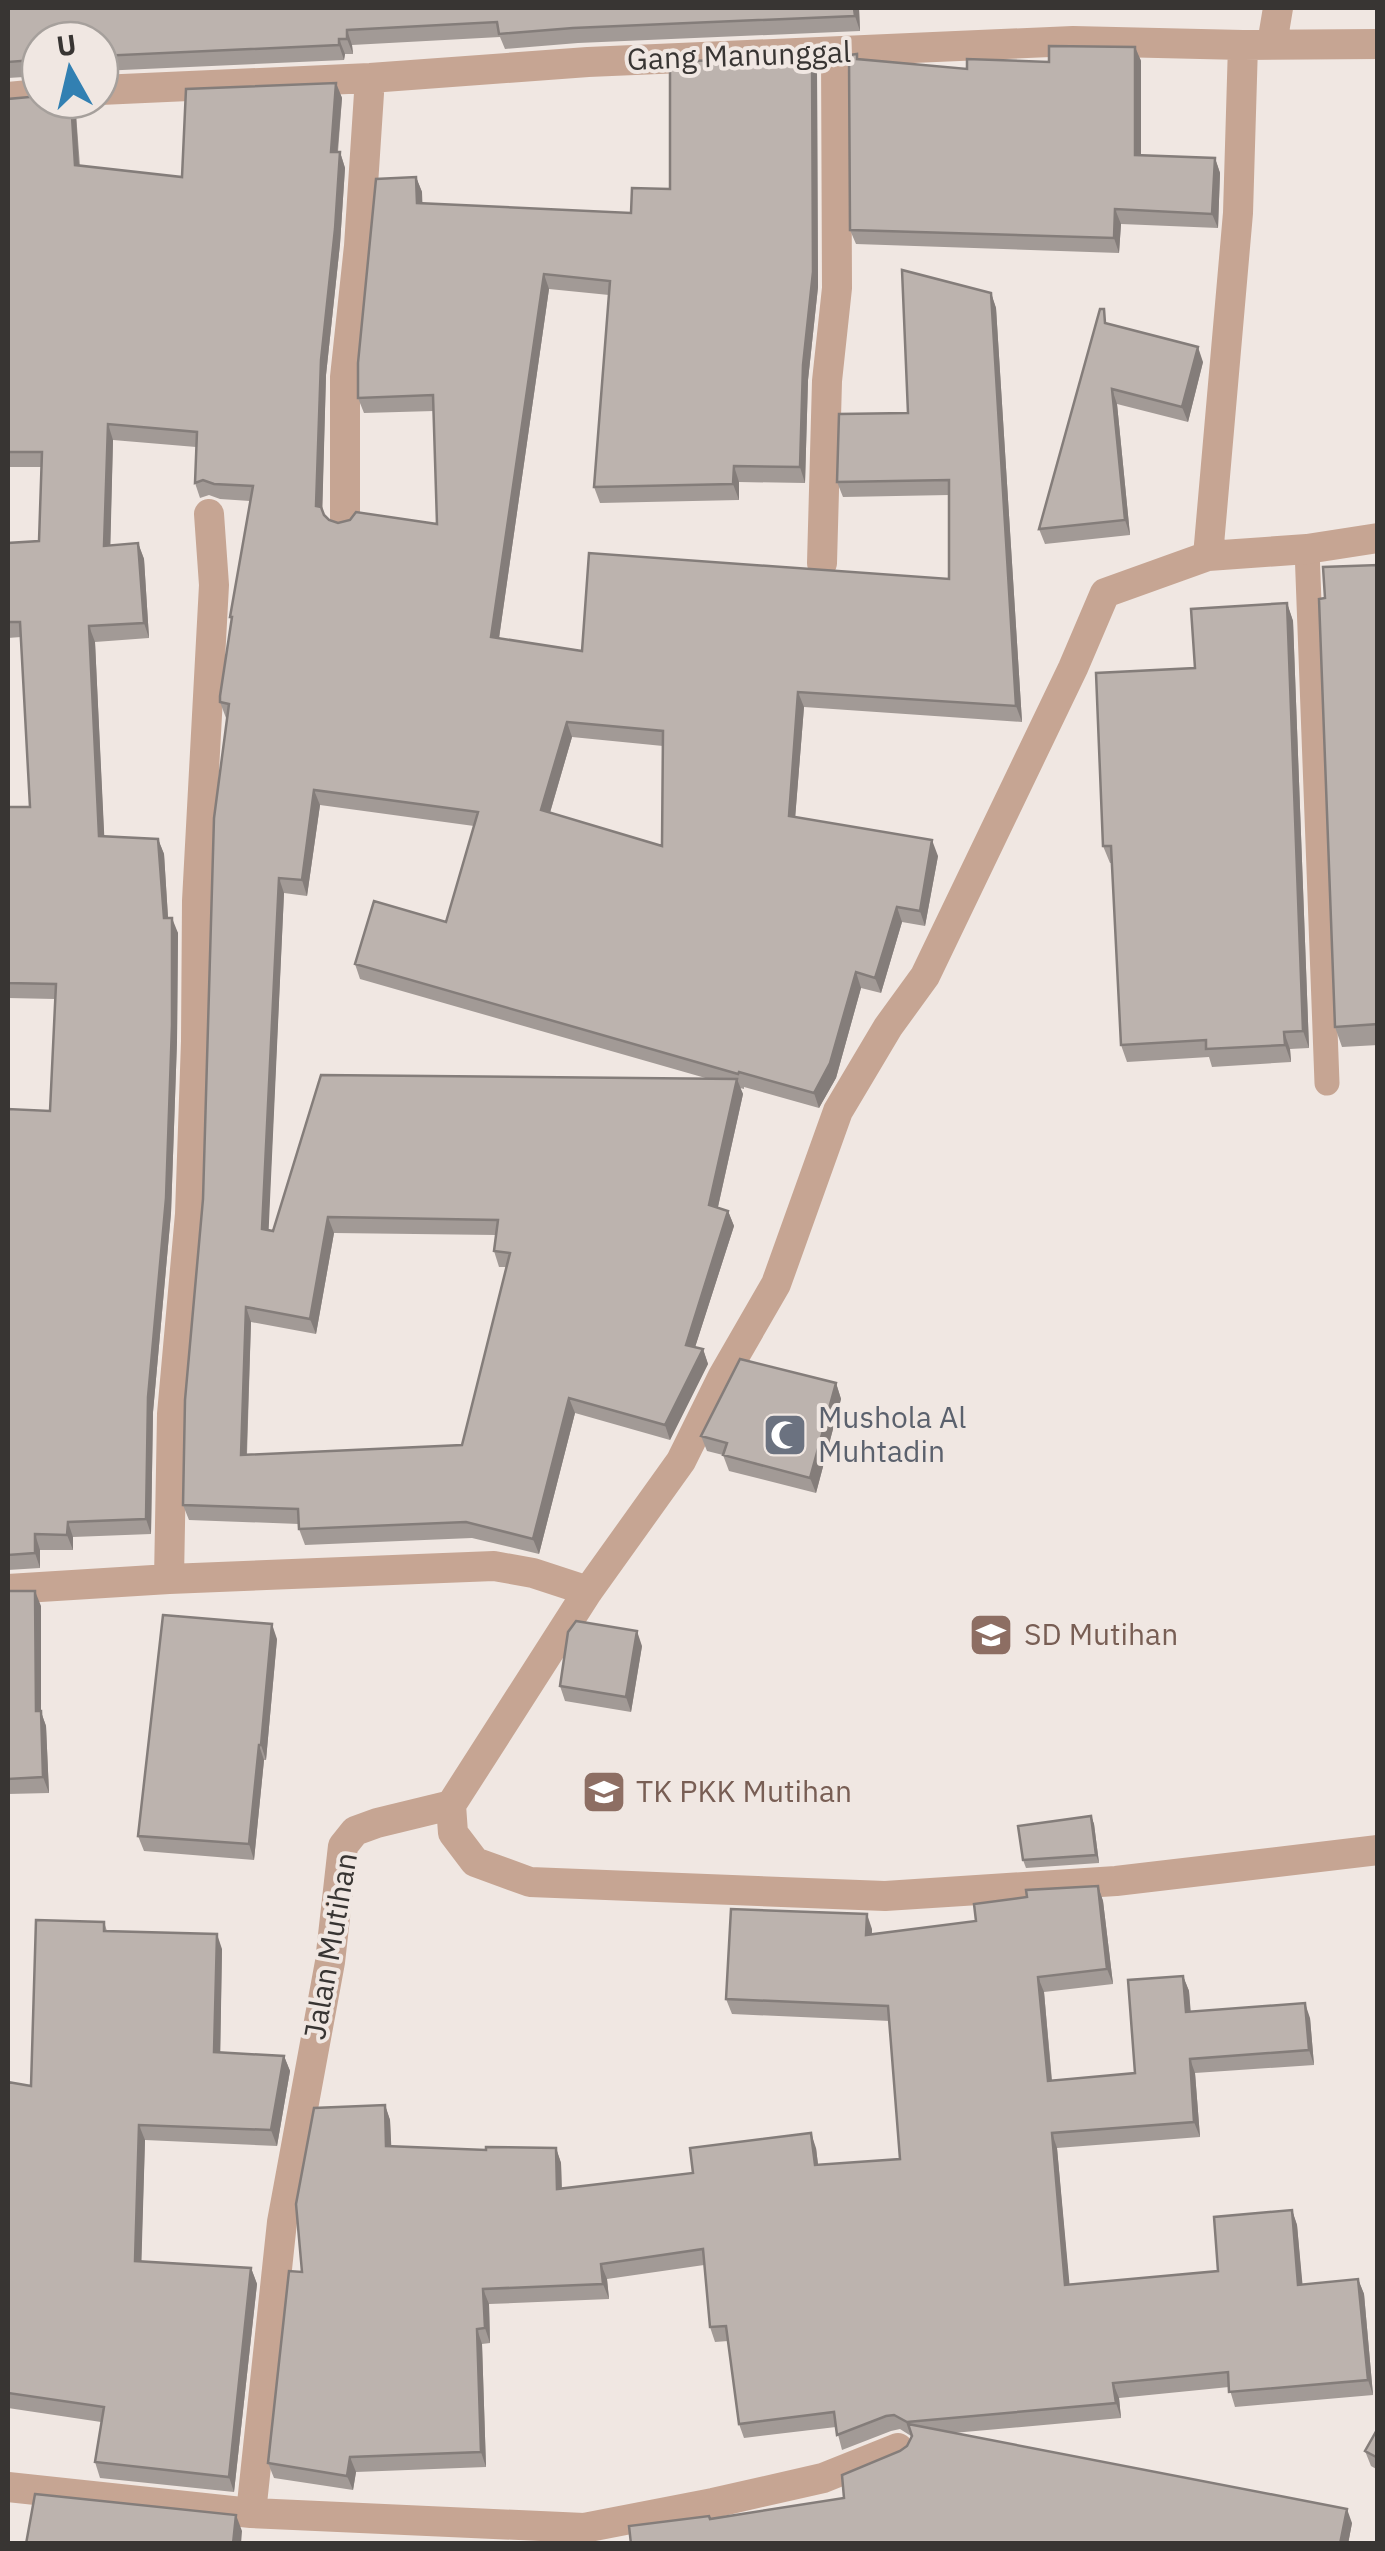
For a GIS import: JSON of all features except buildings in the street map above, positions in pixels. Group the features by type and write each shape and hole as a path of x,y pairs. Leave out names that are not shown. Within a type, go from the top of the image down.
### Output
{"street":[{"path":"1208,556 1238,213 1258,44 1278,8"},
{"name":"Gang Manunggal","path":"120,89 370,78 588,62 1073,41 1378,44"},
{"path":"822,563 826,381 836,288 836,53"},
{"path":"345,520 345,377 370,78"},
{"path":"168,1579 172,1414 190,1214 197,900 214,586 209,514"},
{"path":"1378,538 1307,549 1208,556 1105,593 1074,668 925,976 888,1027 838,1110 776,1284 723,1376 681,1461 588,1591 451,1805 453,1832 475,1862 530,1882 885,1896 1116,1881 1378,1850"},
{"path":"8,1589 494,1566 532,1573 588,1591"},
{"name":"Jalan Mutihan","path":"250,2512 282,2222 330,1962 343,1846 354,1831 451,1805"},
{"path":"8,2487 250,2512 584,2528 823,2478 898,2448"}],"lane":[{"path":"1307,549 1327,1084"}],"place":[{"name":"Mushola Al Muhtadin","path":"785,1435"},
{"name":"SD Mutihan","path":"991,1635"},
{"name":"TK PKK Mutihan","path":"604,1792"}]}
